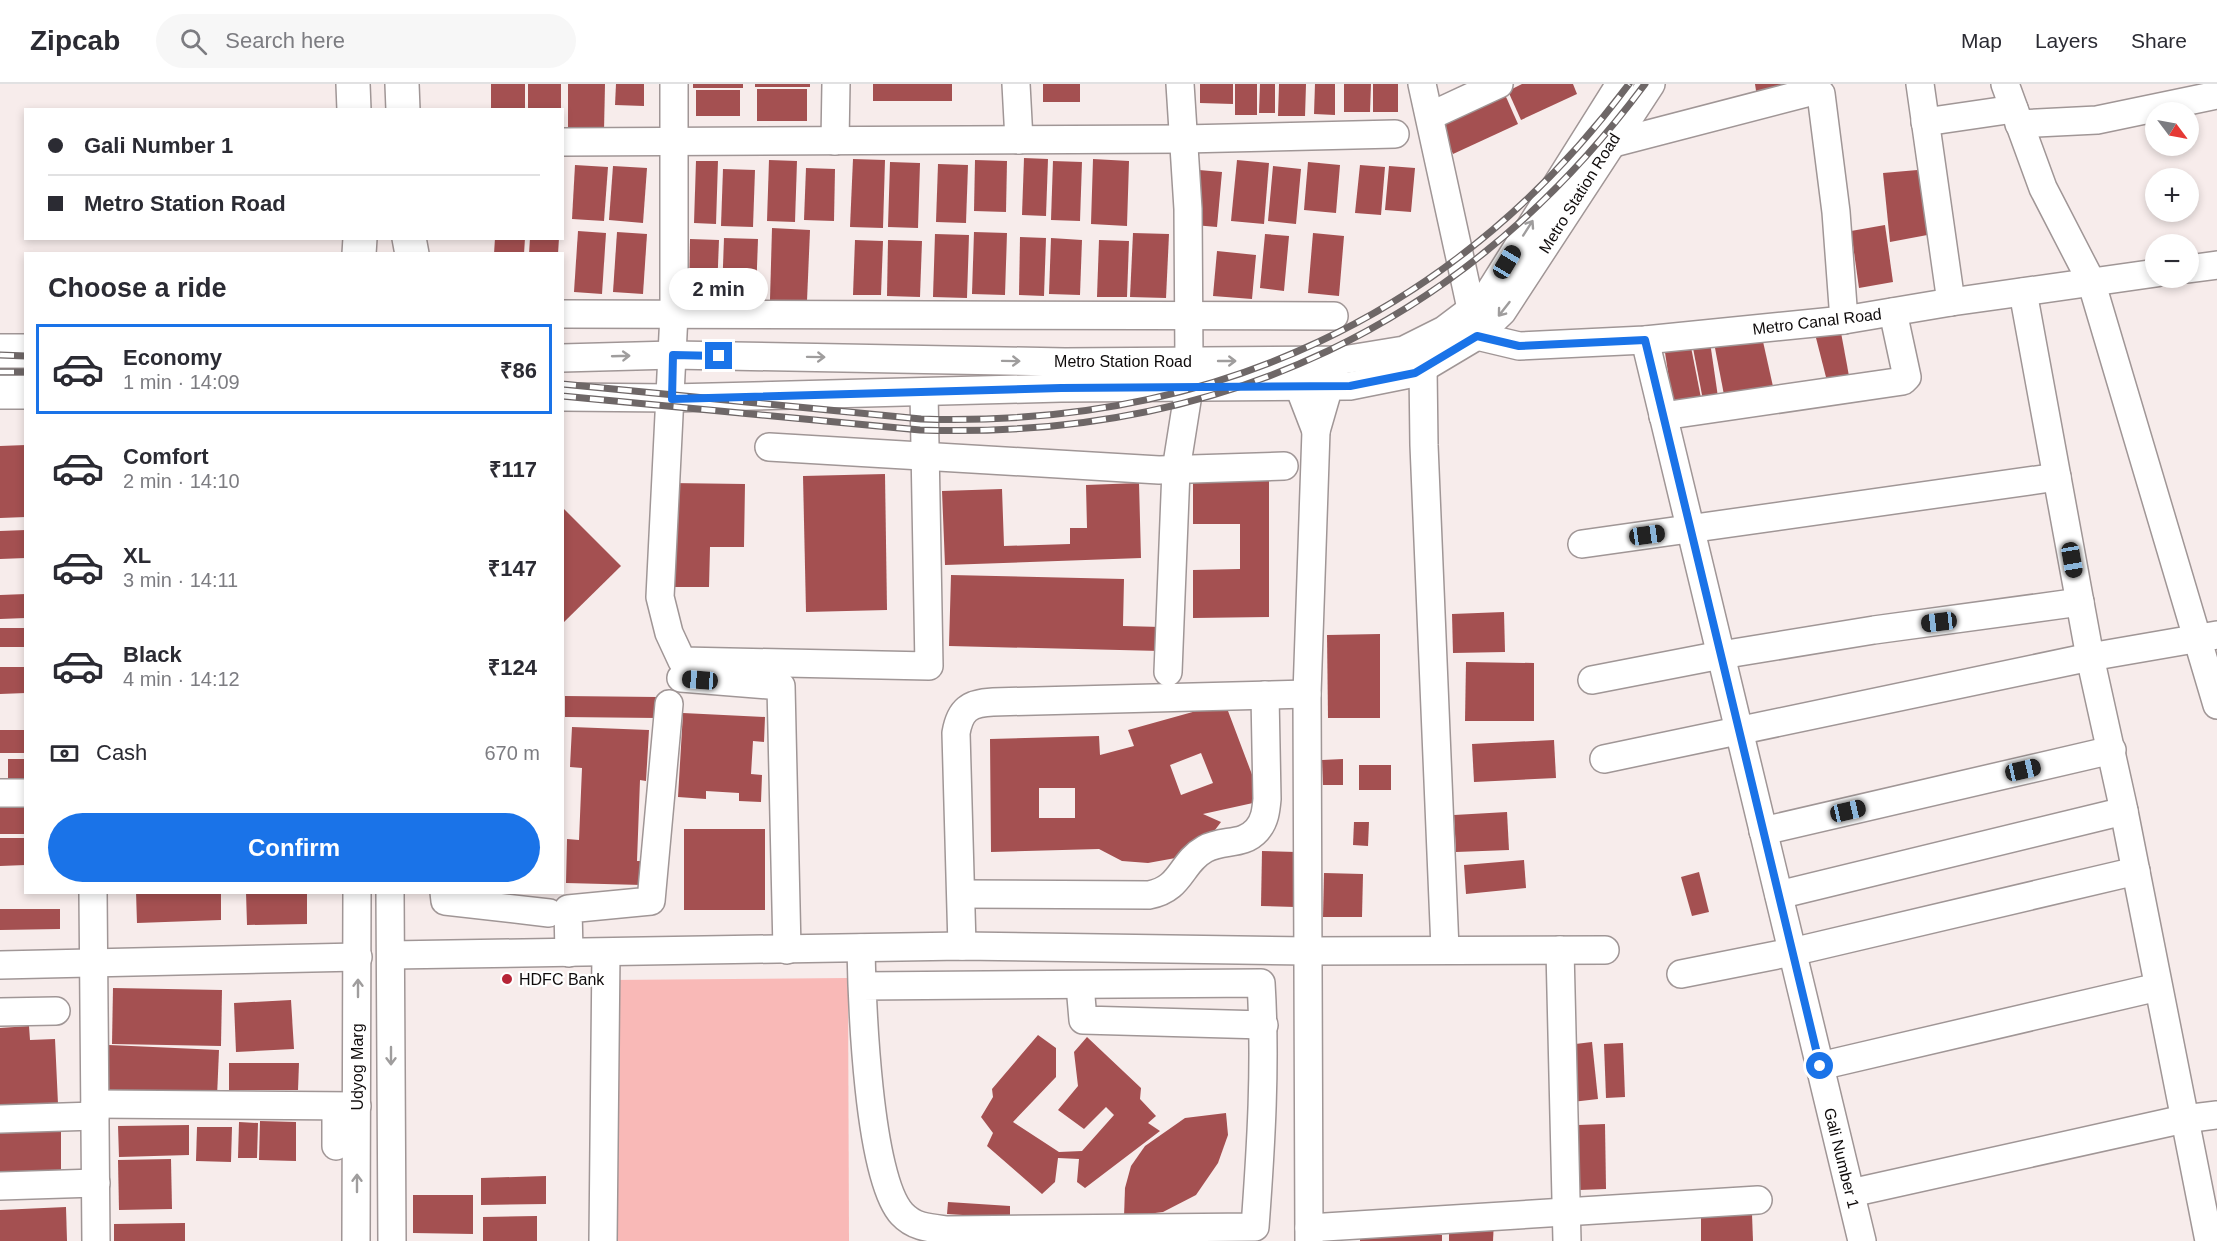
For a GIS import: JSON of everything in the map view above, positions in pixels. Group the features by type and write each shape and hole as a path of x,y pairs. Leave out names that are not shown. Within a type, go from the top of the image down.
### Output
{"main road":[{"path":"353,84 354,108"},
{"path":"402,84 403,108"},
{"path":"0,351 24,351"},
{"path":"0,392 24,392"}],"street":[{"path":"674,84 672,399 660,597 669,633 682,661 929,666 924,392"},
{"path":"835,141 836,84"},
{"path":"1016,84 1019,140"},
{"path":"1168,672 1176,470 1189,374 1188,208 1180,84"},
{"path":"1422,84 1474,323"},
{"path":"1430,116 1499,84"},
{"name":"Metro Station Road","path":"564,358 673,355 1065,362 1299,387 1361,384 1415,373 1424,368 1474,323 1485,299 1620,84"},
{"name":"Metro Station Road","path":"564,397 672,399 924,392 1189,374 1343,360 1404,350 1444,330 1474,323 1502,312 1651,84"},
{"path":"1920,84 1951,302"},
{"path":"1610,144 1814,91 1821,94 1836,212 1845,320"},
{"path":"1925,122 2013,106 2097,120 2217,95"},
{"path":"2013,106 2043,188 2091,281 2207,637 2217,705"},
{"path":"564,142 1184,139 1395,134"},
{"path":"2199,267 2217,265"},
{"name":"Metro Canal Road","path":"1474,323 1519,346 1645,340 1845,320 1951,302 2145,274"},
{"path":"2023,292 2090,657 2112,750 2184,1119 2202,1240"},
{"path":"1663,416 1903,381 1906,377 1893,312"},
{"path":"564,314 1334,316"},
{"name":"Gali Number 1","path":"1645,340 1862,1241"},
{"path":"1424,368 1424,445 1445,949"},
{"path":"1329,386 1316,431 1307,694 1309,1234 1567,1212 1758,1200"},
{"path":"1299,387 1316,431"},
{"path":"769,447 1176,470 1284,466"},
{"path":"1582,544 2057,477"},
{"path":"1592,680 1721,655 1874,630 2080,602"},
{"path":"1604,759 2090,657 2207,637"},
{"path":"681,678 781,686 787,950"},
{"path":"962,894 1149,895 1162,892 1173,885 1192,859 1205,849 1246,839 1258,829 1265,816 1267,799 1265,694"},
{"path":"962,946 956,733 959,718 967,707 977,702 1307,694"},
{"path":"569,954 568,909 651,901 669,704"},
{"path":"1764,831 2112,750"},
{"path":"0,793 24,793"},
{"path":"1779,895 2124,811"},
{"path":"1681,974 1792,952 2136,871"},
{"path":"93,894 96,1241"},
{"name":"Udyog Marg","path":"356,1241 346,1107 358,957 357,894"},
{"name":"Udyog Marg","path":"390,894 392,1241"},
{"path":"444,894 445,902 549,903 543,954"},
{"path":"391,955 569,954 962,946 1308,951 1605,950"},
{"path":"861,948 862,986 876,1149 891,1201 903,1216 917,1226 948,1230 1255,1227 1261,1144 1264,1025 1261,983 862,986"},
{"path":"1560,950 1567,1241"},
{"path":"603,1241 606,953"},
{"path":"0,965 94,965 358,957"},
{"path":"1080,985 1083,1020 1264,1025"},
{"path":"1820,1066 2158,987"},
{"path":"0,1012 56,1011"},
{"path":"0,1119 95,1110 346,1107 336,1146"},
{"path":"1851,1193 2184,1119 2217,1115"},
{"path":"0,1186 96,1183"},
{"path":"0,1202 62,1200"}],"shaded area":[{"path":"848,978 849,1241 609,1241 608,980"}],"building":[{"path":"491,84 525,84 525,108 491,108"},
{"path":"528,84 561,84 561,108 528,108"},
{"path":"568,84 605,84 604,131 568,131"},
{"path":"616,84 644,84 644,106 615,105"},
{"path":"693,84 743,84 743,88 693,88"},
{"path":"755,84 810,84 810,87 755,87"},
{"path":"873,84 952,84 952,101 873,101"},
{"path":"1043,84 1080,84 1080,102 1043,102"},
{"path":"1200,84 1233,84 1233,104 1200,103"},
{"path":"1235,84 1257,84 1257,115 1235,115"},
{"path":"1260,84 1275,84 1275,113 1259,113"},
{"path":"1279,84 1306,84 1305,116 1278,116"},
{"path":"1315,84 1335,84 1335,115 1314,114"},
{"path":"1344,84 1371,84 1370,112 1344,112"},
{"path":"1373,84 1398,84 1398,112 1373,112"},
{"path":"1522,84 1573,84 1577,94 1521,120 1508,91"},
{"path":"1755,84 1781,84 1781,88 1757,97"},
{"path":"757,89 807,89 807,121 757,121"},
{"path":"696,90 740,90 740,116 696,116"},
{"path":"1503,90 1518,124 1453,154 1438,121"},
{"path":"1024,158 1048,159 1046,216 1022,215"},
{"path":"853,159 885,160 883,228 850,227"},
{"path":"1093,159 1129,161 1127,226 1091,224"},
{"path":"769,160 797,161 795,222 767,221"},
{"path":"975,160 1007,161 1006,212 974,211"},
{"path":"1237,160 1269,163 1264,224 1231,221"},
{"path":"696,161 718,161 716,224 694,223"},
{"path":"1053,161 1082,162 1080,221 1051,220"},
{"path":"890,162 920,163 918,228 888,227"},
{"path":"1308,162 1340,165 1336,213 1304,210"},
{"path":"938,164 968,165 966,223 936,222"},
{"path":"575,165 608,167 604,221 572,219"},
{"path":"1360,165 1385,167 1381,215 1355,213"},
{"path":"613,166 647,168 643,223 609,220"},
{"path":"1273,166 1301,169 1296,224 1268,221"},
{"path":"1389,166 1415,168 1411,212 1385,210"},
{"path":"806,168 835,169 834,221 804,220"},
{"path":"723,169 755,170 753,227 721,226"},
{"path":"1929,169 1938,233 1890,242 1883,173"},
{"path":"1199,170 1222,172 1217,227 1194,225"},
{"path":"1885,225 1893,282 1859,288 1851,231"},
{"path":"772,228 810,230 807,301 770,300"},
{"path":"578,231 606,233 602,294 574,292"},
{"path":"617,232 647,234 643,294 613,292"},
{"path":"974,232 1007,233 1005,295 972,294"},
{"path":"1133,233 1169,234 1166,298 1130,297"},
{"path":"1313,233 1344,236 1339,296 1308,293"},
{"path":"935,234 969,235 967,298 933,297"},
{"path":"1265,234 1289,236 1284,291 1260,288"},
{"path":"1020,237 1046,238 1044,296 1019,295"},
{"path":"724,238 758,239 756,295 722,294"},
{"path":"1051,238 1082,240 1080,295 1049,294"},
{"path":"690,239 719,240 717,291 689,290"},
{"path":"495,240 525,240 524,252 494,252"},
{"path":"530,240 559,240 558,252 529,252"},
{"path":"855,240 883,241 881,295 853,295"},
{"path":"888,240 922,241 920,297 887,296"},
{"path":"1099,240 1129,241 1127,297 1097,297"},
{"path":"1217,251 1256,255 1252,299 1213,296"},
{"path":"1840,327 1849,376 1827,381 1815,334"},
{"path":"1762,337 1774,391 1725,400 1714,343"},
{"path":"1690,342 1701,398 1673,405 1664,346"},
{"path":"1710,342 1718,397 1703,400 1692,343"},
{"path":"24,445 24,517 0,518 0,446"},
{"path":"885,474 887,610 806,612 803,476"},
{"path":"1269,475 1269,617 1193,618 1193,570 1240,569 1240,524 1193,524 1193,476"},
{"path":"670,483 745,484 744,547 710,547 709,587 675,587 675,545"},
{"path":"1139,483 1141,558 945,565 942,491 1002,489 1004,546 1070,544 1070,528 1087,528 1086,485"},
{"path":"564,509 621,566 564,622"},
{"path":"24,530 24,558 0,559 0,531"},
{"path":"951,575 1124,579 1123,626 1161,627 1161,651 949,646"},
{"path":"24,594 24,618 0,619 0,595"},
{"path":"1504,612 1505,652 1453,653 1452,614"},
{"path":"0,628 24,628 24,647 0,647"},
{"path":"1380,634 1380,718 1328,718 1327,635"},
{"path":"1466,662 1534,663 1534,721 1465,721"},
{"path":"0,667 24,667 24,693 0,694"},
{"path":"565,696 657,697 657,718 565,717"},
{"path":"1225,703 1262,801 1203,814 1221,822 1206,842 1181,857 1148,863 1122,861 1099,849 991,852 990,739 1099,736 1100,755 1134,746 1128,730","holes":["1201,753 1213,783 1181,795 1170,765","1039,788 1075,788 1075,818 1039,818"]},
{"path":"683,713 765,717 764,742 753,741 751,774 762,775 761,802 739,801 739,793 706,791 706,799 678,797"},
{"path":"572,727 649,730 646,781 640,780 637,861 643,861 642,885 566,883 567,839 579,840 582,768 570,767"},
{"path":"0,730 24,730 24,753 0,753"},
{"path":"1554,740 1556,778 1474,782 1472,744"},
{"path":"8,759 24,759 24,784 8,784"},
{"path":"1343,759 1343,785 1323,785 1322,760"},
{"path":"1359,765 1391,765 1391,790 1359,790"},
{"path":"0,807 24,807 24,834 0,834"},
{"path":"1507,812 1509,850 1456,852 1454,815"},
{"path":"1354,822 1369,822 1368,846 1353,845"},
{"path":"684,829 765,829 765,910 684,910"},
{"path":"0,838 24,838 24,865 0,866"},
{"path":"1262,851 1296,852 1295,907 1261,906"},
{"path":"1524,860 1526,888 1466,894 1464,865"},
{"path":"1699,872 1709,912 1692,916 1681,877"},
{"path":"1324,873 1363,874 1362,917 1323,917"},
{"path":"136,894 221,894 221,920 137,923"},
{"path":"246,894 307,894 307,924 247,925"},
{"path":"0,909 60,909 60,929 0,930"},
{"path":"113,988 222,990 221,1046 112,1044"},
{"path":"291,1000 294,1049 236,1052 234,1003"},
{"path":"29,1026 30,1040 55,1039 58,1104 0,1104 0,1028"},
{"path":"1038,1035 1056,1048 1056,1077 1013,1122 1059,1152 1082,1151 1114,1115 1106,1107 1084,1129 1058,1110 1078,1086 1074,1052 1087,1037 1141,1088 1140,1099 1156,1116 1148,1123 1160,1131 1085,1188 1077,1182 1079,1159 1058,1158 1055,1182 1042,1194 987,1146 993,1133 981,1117 993,1097 992,1089"},
{"path":"1592,1042 1598,1099 1572,1102 1567,1045"},
{"path":"1623,1043 1625,1097 1606,1098 1604,1044"},
{"path":"109,1045 219,1050 217,1097 106,1092"},
{"path":"229,1063 299,1063 298,1090 229,1090"},
{"path":"1226,1113 1228,1135 1218,1163 1196,1195 1163,1212 1124,1217 1125,1188 1131,1166 1145,1146 1185,1118"},
{"path":"260,1121 296,1122 296,1161 259,1160"},
{"path":"61,1122 61,1183 0,1184 0,1123"},
{"path":"239,1122 258,1123 257,1158 238,1158"},
{"path":"1605,1124 1606,1189 1579,1190 1578,1125"},
{"path":"189,1125 189,1155 119,1157 118,1126"},
{"path":"197,1127 232,1127 231,1162 196,1161"},
{"path":"171,1159 172,1209 119,1210 118,1160"},
{"path":"546,1176 546,1204 481,1205 481,1178"},
{"path":"413,1195 473,1195 473,1234 413,1233"},
{"path":"948,1202 1010,1206 1010,1218 947,1214"},
{"path":"66,1207 67,1241 0,1241 0,1210"},
{"path":"1752,1214 1753,1241 1701,1241 1701,1215"},
{"path":"537,1216 537,1241 483,1241 483,1217"},
{"path":"1449,1220 1494,1221 1493,1241 1449,1241"},
{"path":"185,1223 185,1241 114,1241 114,1224"},
{"path":"1360,1235 1442,1235 1442,1241 1360,1241"}],"railway":[{"path":"564,384 921,419 1027,417 1129,403 1226,378 1318,342 1404,295 1485,236 1560,166 1629,84"},
{"path":"564,396 920,430 1030,428 1134,414 1234,388 1328,351 1416,302 1498,241 1575,168 1645,84"},
{"path":"0,355 24,356"},
{"path":"0,372 24,372"}],"place":[{"name":"HDFC Bank","path":"507,979"}],"route":[{"path":"719,356 673,355 672,399 1061,388 1350,386 1415,373 1477,336 1519,346 1645,340 1820,1066"}]}
